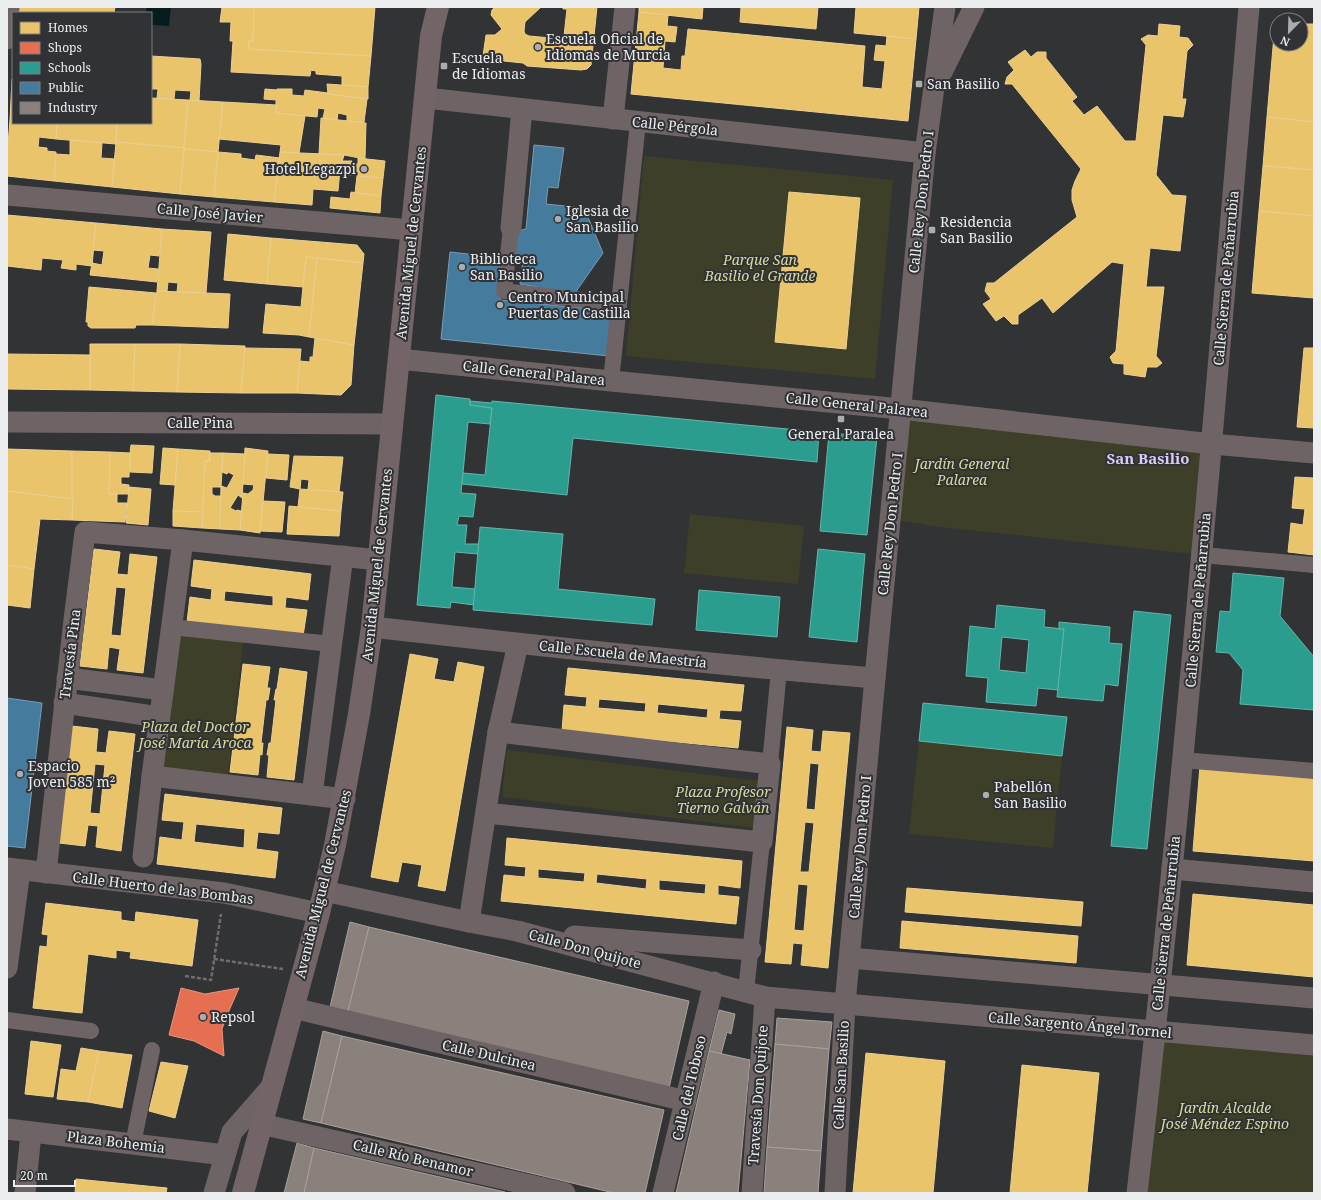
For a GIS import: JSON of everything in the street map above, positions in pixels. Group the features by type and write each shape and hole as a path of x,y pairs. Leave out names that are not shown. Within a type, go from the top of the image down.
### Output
{"main road":[{"name":"Avenida Miguel de Cervantes","path":"428,7 431,36"},
{"name":"Avenida Miguel de Cervantes","path":"243,1193 319,913 345,799 359,714 372,627 431,36 438,7"}],"street":[{"path":"7,40 9,7"},
{"path":"613,119 625,7"},
{"name":"Calle Rey Don Pedro I","path":"850,958 925,153 945,7"},
{"name":"Calle Rey Don Pedro I","path":"933,91 974,7"},
{"name":"Calle Sierra de Peñarrubia","path":"1137,1193 1156,1031 1202,555 1249,7"},
{"name":"Calle Pérgola","path":"426,98 925,153"},
{"path":"522,109 504,291 618,304"},
{"path":"611,381 638,122"},
{"name":"Calle José Javier","path":"7,195 412,230"},
{"name":"Calle General Palarea","path":"399,359 901,409 1212,444 1314,453"},
{"name":"Calle Pina","path":"7,422 392,424"},
{"name":"Travesía Pina","path":"46,873 64,703 85,532 183,540"},
{"path":"144,857 159,717 183,540 379,560"},
{"path":"1202,555 1314,565"},
{"path":"312,795 343,556"},
{"path":"171,626 331,644"},
{"name":"Calle Escuela de Maestría","path":"372,627 518,644 875,678"},
{"path":"469,922 498,732 518,644"},
{"path":"756,994 751,950 779,670"},
{"path":"67,678 163,690"},
{"path":"64,703 159,717"},
{"path":"498,732 770,764"},
{"path":"1182,760 1314,771"},
{"path":"152,776 345,799"},
{"path":"486,813 762,842"},
{"path":"7,968 14,869"},
{"name":"Calle Huerto de las Bombas","path":"14,869 224,894 319,913"},
{"path":"1172,869 1314,882"},
{"name":"Calle Don Quijote","path":"324,891 517,931 756,994 845,1004"},
{"path":"517,931 751,950"},
{"path":"850,958 1314,998"},
{"name":"Calle San Basilio","path":"835,1193 845,1004 850,958"},
{"name":"Calle del Toboso","path":"663,1193 714,982"},
{"name":"Travesía Don Quijote","path":"752,1193 756,994"},
{"name":"Calle Sargento Ángel Tornel","path":"845,1004 1314,1045"},
{"name":"Calle Dulcinea","path":"293,1008 686,1101"},
{"path":"7,1020 91,1031"},
{"path":"133,1144 152,1050"},
{"name":"Avenida Miguel de Cervantes","path":"214,1193 232,1132 272,1086"},
{"name":"Calle Río Benamor","path":"261,1124 565,1193"},
{"name":"Plaza Bohemia","path":"7,1129 225,1155"},
{"path":"25,1193 31,1133"}],"path":[{"path":"185,976 210,980 224,894"},
{"path":"214,959 302,972"}],"green space":[{"name":"Parque San Basilio el Grande","path":"644,156 893,180 875,379 626,356"},
{"name":"Jardín General Palarea","path":"901,409 1212,444 1202,555 940,527 890,519"},
{"path":"690,514 804,526 798,584 684,573"},
{"name":"Plaza del Doctor José María Aroca","path":"171,627 244,634 227,786 152,776"},
{"name":"Pabellón San Basilio","path":"919,741 1062,756 1053,848 909,834"},
{"name":"Plaza Profesor Tierno Galván","path":"507,750 760,781 755,828 502,797"},
{"name":"Jardín Alcalde José Méndez Espino","path":"1156,1031 1314,1045 1314,1193 1137,1193"}],"water":[{"path":"147,7 171,7 169,26 152,25 152,12 146,12"}],"building: Homes":[{"path":"17,7 115,7 114,12 17,11"},
{"path":"222,7 254,7 253,41 249,41 249,49 371,56 368,87 342,85 342,76 316,74 316,71 311,70 310,76 231,72 233,41 230,41 231,22 220,22"},
{"path":"254,7 375,7 371,56 249,49 249,41 253,41"},
{"name":"Escuela Oficial de Idiomas de Murcia","path":"495,7 541,7 525,22 525,34 529,36 562,39 564,36 567,9 563,9 563,7 597,7 591,65 587,69 581,70 527,66 523,63 485,59 483,56 486,35 495,35 502,29 491,15 492,10"},
{"path":"639,7 703,7 702,19 639,12"},
{"path":"741,7 818,7 816,29 740,22"},
{"path":"856,7 919,7 916,39 854,33"},
{"path":"639,12 668,15 667,26 677,27 675,42 665,41 663,68 681,70 682,56 685,56 688,29 865,46 862,87 882,89 885,61 874,60 876,45 886,46 887,36 916,39 908,121 631,94"},
{"path":"1159,24 1180,26 1179,37 1188,38 1193,45 1187,51 1182,99 1186,99 1183,117 1163,115 1156,175 1172,195 1186,196 1180,251 1150,248 1146,287 1164,287 1156,356 1162,363 1157,367 1147,367 1145,377 1124,374 1124,364 1113,363 1110,357 1116,351 1124,264 1112,262 1053,313 1042,298 1018,315 1018,324 1012,324 1004,316 996,321 983,304 991,299 985,291 987,283 994,283 1077,217 1072,200 1072,190 1081,169 1012,84 1005,84 1007,77 1014,70 1008,62 1025,50 1031,57 1037,52 1046,52 1046,58 1077,97 1072,101 1084,115 1097,106 1125,141 1136,141 1146,45 1141,39 1148,35 1158,36"},
{"path":"1309,24 1314,24 1314,122 1267,117 1273,52 1309,52"},
{"path":"152,56 200,59 199,101 190,100 191,91 175,90 174,99 157,98 158,89 152,89"},
{"path":"12,79 12,120 10,120"},
{"path":"327,84 368,87 368,99 328,94"},
{"path":"265,89 292,89 292,95 304,96 305,90 367,99 364,122 347,121 347,115 338,113 337,120 323,118 325,109 318,108 317,117 276,113 276,100 264,99"},
{"path":"152,98 188,100 184,148 116,142 117,124 152,124"},
{"path":"188,100 223,102 218,152 184,149"},
{"path":"223,102 277,105 276,113 305,116 299,153 280,152 281,145 219,139"},
{"path":"1267,117 1314,122 1314,170 1263,166"},
{"path":"321,118 366,123 365,159 344,155 319,154"},
{"path":"10,120 12,120 12,124 57,124 56,139 39,137 38,147 47,148 47,151 56,152 54,181 7,176"},
{"path":"57,124 117,124 116,144 56,139"},
{"path":"70,140 102,143 101,158 115,159 112,187 54,181 56,154 70,155"},
{"path":"116,142 184,148 180,194 112,187"},
{"path":"184,149 218,152 214,197 180,194"},
{"path":"218,152 241,154 241,158 255,160 256,155 280,158 274,202 214,197"},
{"path":"280,152 344,155 340,169 338,191 313,189 312,205 274,202"},
{"path":"358,158 385,161 383,178 340,174 342,161 352,161 352,164 358,164"},
{"path":"1263,166 1314,170 1314,216 1259,211"},
{"path":"357,176 383,178 381,196 355,193"},
{"path":"351,192 381,196 380,213 330,208 331,197 350,199"},
{"path":"789,192 860,198 846,349 775,342"},
{"path":"1259,211 1314,216 1314,298 1252,293"},
{"path":"7,215 96,223 92,266 76,264 76,270 61,268 63,260 42,258 41,270 7,266"},
{"path":"96,223 162,229 159,256 150,255 148,268 158,269 157,282 90,275 92,263 102,265 104,251 93,250"},
{"path":"162,229 211,232 206,293 177,292 178,283 168,282 167,291 157,291"},
{"path":"228,234 271,238 267,284 224,280"},
{"path":"271,238 357,245 364,254 363,263 306,257 303,287 267,284"},
{"path":"306,257 317,258 309,337 263,333 266,304 301,307"},
{"path":"317,258 363,263 354,345 309,337"},
{"path":"89,287 156,293 152,325 136,325 135,328 91,328 88,326 88,322 86,322"},
{"path":"157,291 230,294 228,328 152,325"},
{"path":"315,338 354,345 351,385 341,395 297,393 300,361 310,362 310,357 313,357"},
{"path":"90,344 135,344 133,391 90,390"},
{"path":"135,344 180,344 177,392 133,391"},
{"path":"180,344 245,346 241,393 177,392"},
{"path":"245,348 301,349 297,393 241,393"},
{"path":"1304,348 1314,348 1314,428 1297,427"},
{"path":"7,354 90,355 90,390 7,389"},
{"path":"131,445 154,446 152,473 130,472"},
{"path":"163,448 178,449 175,485 160,484"},
{"path":"245,448 268,451 260,533 240,530 243,493 248,494 253,490 254,485 243,484"},
{"path":"7,449 72,451 73,499 7,491"},
{"path":"178,449 210,451 210,461 205,461 203,512 173,511"},
{"path":"72,451 110,452 109,494 117,494 117,503 127,503 125,522 72,520"},
{"path":"110,452 130,453 129,477 121,477 121,484 129,485 128,494 109,494"},
{"path":"210,453 223,453 221,487 212,487 212,494 215,496 221,496 220,529 202,528 205,461 210,461"},
{"path":"223,453 245,454 242,498 238,495 230,508 236,511 241,511 240,530 220,529 221,486 227,488 234,475 228,472 227,474 222,472"},
{"path":"268,454 289,455 287,480 266,478"},
{"path":"294,456 343,457 339,492 308,489 309,480 301,479 300,489 290,487"},
{"path":"1295,477 1314,478 1314,555 1288,552 1291,523 1303,525 1305,509 1292,508"},
{"path":"129,487 151,489 148,525 126,523"},
{"path":"300,489 343,492 341,511 298,507"},
{"path":"7,491 73,499 72,520 40,519 34,569 7,565"},
{"path":"263,501 285,502 282,532 260,531"},
{"path":"289,506 341,511 339,536 287,534"},
{"path":"173,511 203,512 202,528 173,526"},
{"path":"94,549 120,552 117,574 128,575 130,554 157,557 143,673 117,670 120,649 109,647 107,669 80,666","holes":["116,587 126,588 121,636 111,635"]},
{"path":"194,560 311,574 308,600 286,597 285,608 307,610 303,636 187,622 190,597 211,600 212,589 191,586","holes":["225,591 273,596 273,606 224,601"]},
{"path":"7,565 34,569 30,608 7,605"},
{"path":"410,654 438,659 434,679 454,682 458,662 484,667 445,891 418,886 422,865 402,862 398,882 371,877"},
{"path":"243,664 270,667 267,688 270,688 268,700 266,700 261,743 263,743 262,755 260,754 258,775 230,772"},
{"path":"280,668 307,672 294,780 267,777 269,755 267,755 269,743 271,743 276,700 274,700"},
{"path":"568,668 744,685 741,711 720,710 719,719 741,721 738,748 562,731 564,705 586,707 587,697 565,695","holes":["599,699 646,703 645,712 598,708","658,704 708,709 707,718 657,713"]},
{"path":"72,726 98,729 96,752 106,753 109,731 135,734 121,851 96,847 98,826 88,825 85,846 59,843","holes":["95,764 105,765 100,814 90,813"]},
{"path":"787,727 813,730 811,751 821,752 823,731 850,733 828,968 801,965 803,944 793,943 791,964 765,962","holes":["810,763 819,764 815,810 806,809","805,822 814,823 809,872 800,872","798,884 808,885 804,931 794,930"]},
{"path":"1200,766 1314,776 1314,861 1193,851"},
{"path":"165,794 282,808 279,834 258,832 256,849 278,852 275,878 157,864 160,837 182,840 184,822 162,820","holes":["196,824 245,829 244,848 194,842"]},
{"path":"507,838 742,861 740,888 718,885 718,895 739,897 736,924 501,901 504,875 525,877 526,867 505,865","holes":["538,869 585,873 584,882 538,878","597,874 647,879 646,889 596,883","659,880 706,884 705,894 659,890"]},
{"path":"907,888 1083,902 1081,926 905,912"},
{"path":"1193,894 1314,905 1314,977 1187,965"},
{"path":"46,903 121,912 121,920 135,922 136,912 198,920 192,966 130,958 131,952 116,950 116,958 88,954 82,1013 33,1008 40,946 47,947 48,935 42,934"},
{"path":"902,921 1078,936 1076,963 900,948"},
{"path":"31,1041 61,1045 53,1097 25,1094"},
{"path":"81,1048 99,1051 88,1102 57,1099 61,1069 76,1071"},
{"path":"99,1051 132,1055 122,1108 88,1102"},
{"path":"866,1053 945,1061 933,1193 853,1193"},
{"path":"161,1062 188,1066 175,1118 149,1111"},
{"path":"1022,1065 1099,1073 1087,1193 1010,1193"},
{"path":"76,1179 167,1188 166,1193 75,1193"}],"building: Shops":[{"path":"181,988 205,994 239,988 222,1029 224,1056 194,1041 169,1035"}],"building: Schools":[{"path":"436,395 470,399 470,405 492,408 490,424 468,422 461,493 476,494 473,517 459,516 457,525 467,525 465,544 479,544 478,554 455,552 452,587 475,589 474,605 451,602 450,608 417,605"},
{"path":"470,401 492,403 492,401 819,432 817,462 573,438 567,495 462,484 463,473 485,475 492,408 470,405"},
{"path":"829,433 877,437 867,535 820,531"},
{"path":"480,527 563,534 558,589 655,599 652,625 473,610"},
{"path":"818,549 865,554 857,642 809,637"},
{"path":"1233,573 1284,578 1280,616 1314,657 1314,710 1240,704 1243,670 1229,653 1216,652 1220,611 1230,612"},
{"path":"699,590 780,597 777,637 696,630"},
{"path":"997,605 1045,610 1044,627 1064,629 1058,690 1038,688 1036,706 986,702 988,678 966,676 970,626 995,629","holes":["1002,637 1029,640 1026,673 999,670"]},
{"path":"1134,611 1171,615 1147,849 1111,846"},
{"path":"1059,622 1110,627 1109,643 1122,644 1118,686 1105,684 1103,701 1057,697 1064,629 1059,629"},
{"path":"923,703 1067,717 1062,756 919,741"}],"building: Public":[{"name":"Iglesia de San Basilio","path":"534,145 564,148 558,188 548,187 546,204 584,208 603,253 575,293 537,289 537,287 520,284 523,260 511,255 513,232 526,229"},
{"name":"Centro Municipal Puertas de Castilla","path":"450,252 504,258 500,300 613,311 609,356 441,339"},
{"name":"Espacio Joven 585 m²","path":"7,698 42,703 25,848 7,846"}],"building: Industry":[{"path":"350,922 369,927 348,1011 330,1007"},
{"path":"369,927 689,1001 669,1088 348,1011"},
{"path":"719,1010 735,1014 731,1034 727,1032 721,1054 709,1051"},
{"path":"777,1018 832,1022 829,1049 775,1044"},
{"path":"323,1031 342,1036 321,1123 303,1119"},
{"path":"342,1036 664,1110 645,1193 614,1193 321,1123"},
{"path":"775,1044 829,1049 821,1151 767,1147"},
{"path":"709,1051 750,1060 738,1193 676,1193"},
{"path":"297,1143 314,1148 304,1193 284,1193"},
{"path":"767,1147 821,1151 818,1193 764,1193"},
{"path":"314,1148 505,1192 505,1193 304,1193"}],"place":[{"name":"Escuela Oficial de Idiomas de Murcia","path":"538,47"},
{"name":"Escuela de Idiomas","path":"444,66"},
{"name":"San Basilio","path":"919,84"},
{"name":"Hotel Legazpi","path":"364,169"},
{"name":"Iglesia de San Basilio","path":"558,219"},
{"name":"Residencia San Basilio","path":"932,230"},
{"name":"Biblioteca San Basilio","path":"462,267"},
{"name":"Centro Municipal Puertas de Castilla","path":"500,305"},
{"name":"General Paralea","path":"841,419"},
{"name":"Espacio Joven 585 m²","path":"20,774"},
{"name":"Pabellón San Basilio","path":"986,795"},
{"name":"Repsol","path":"203,1017"}],"district":[{"name":"San Basilio","path":"1148,459"}]}
